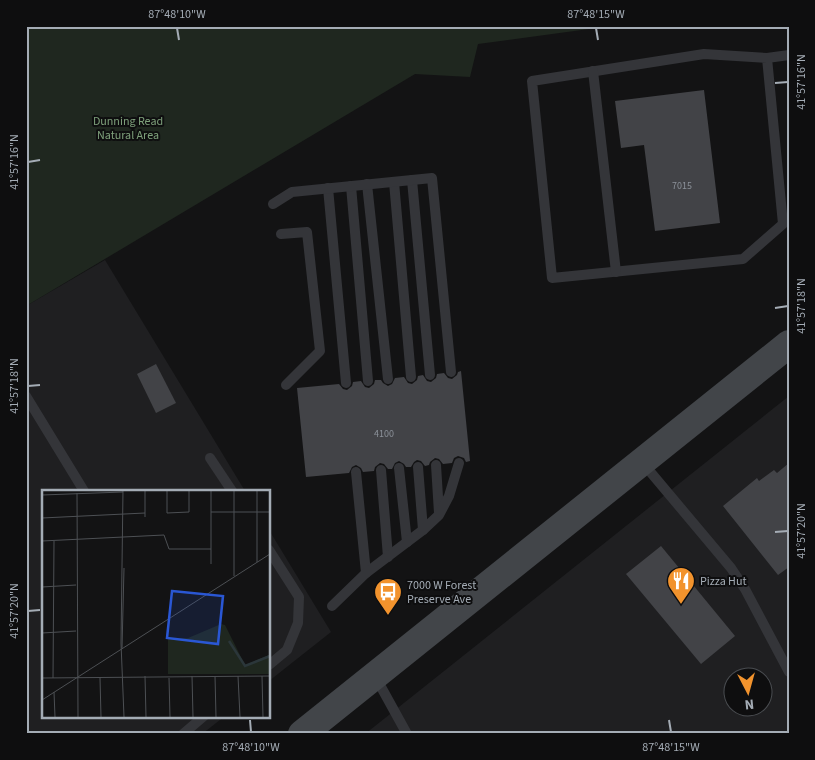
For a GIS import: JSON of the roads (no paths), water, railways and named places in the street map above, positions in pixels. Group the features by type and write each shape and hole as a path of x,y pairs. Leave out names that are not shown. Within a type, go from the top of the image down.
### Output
{"main road":[{"path":"302,734 789,344"}],"lane":[{"path":"767,58 783,224 742,259 552,278 532,80 704,54 767,58 789,55"},
{"path":"593,71 616,272"},
{"path":"272,204 292,192 432,178 451,372"},
{"path":"412,180 430,375"},
{"path":"394,182 411,377"},
{"path":"367,184 388,379"},
{"path":"351,186 368,381"},
{"path":"328,188 346,383"},
{"path":"281,234 307,232 320,352 286,385"},
{"path":"26,396 83,490"},
{"path":"210,458 231,490"},
{"path":"642,461 731,568 745,589 789,672"},
{"path":"332,606 366,573 423,530 439,515 449,496 459,462"},
{"path":"436,465 439,515"},
{"path":"418,466 423,530"},
{"path":"399,468 407,542"},
{"path":"381,470 388,556"},
{"path":"356,472 366,573"},
{"path":"270,552 299,597 298,623 287,650 270,664"},
{"path":"375,675 407,734"},
{"path":"183,734 202,718"}],"place":[{"name":"Pizza Hut","path":"681,605"},
{"name":"7000 W Forest Preserve Ave","path":"388,616"}],"park label":[{"name":"Dunning Read Natural Area","path":"128,128"}]}
